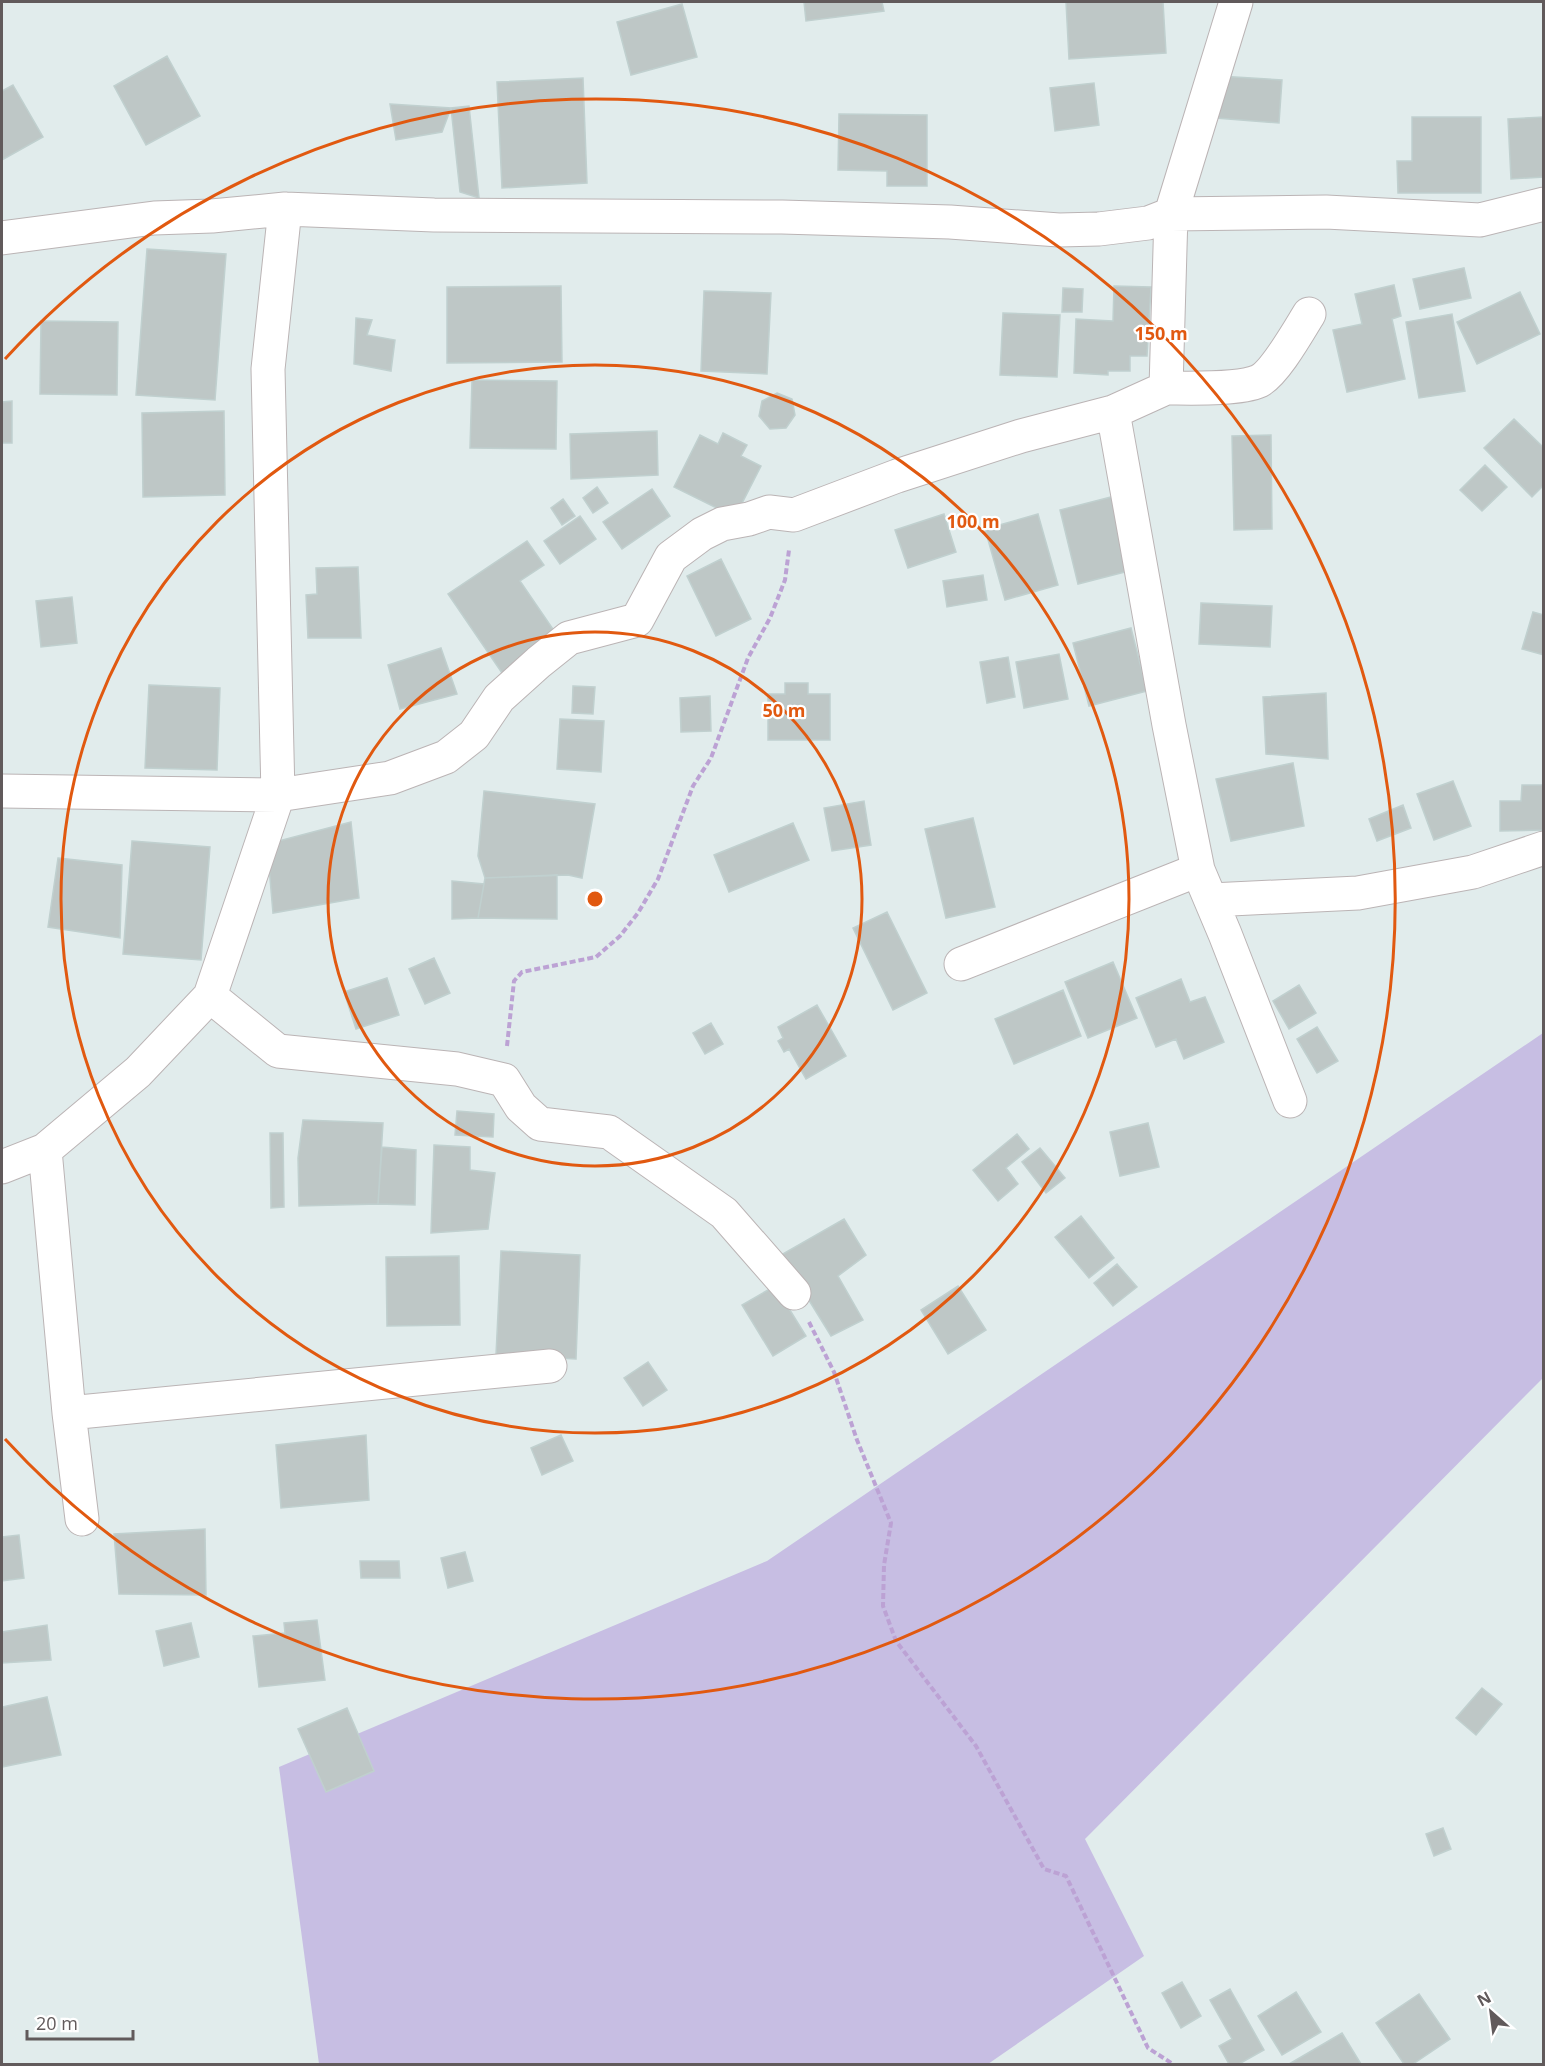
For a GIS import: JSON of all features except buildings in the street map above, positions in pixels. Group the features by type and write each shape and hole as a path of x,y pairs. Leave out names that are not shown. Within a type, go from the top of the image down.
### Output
{"street":[{"path":"1166,388 1171,214 1236,2"},
{"path":"2,238 154,218 212,216 285,209 434,215 782,217 950,222 1059,230 1100,229 1148,223 1171,214 1326,212 1480,220 1544,204"},
{"path":"2,1167 45,1150 138,1072 210,996 278,795 268,369 285,209"},
{"path":"2,791 278,795 390,778 446,758 474,735 499,698 569,638 637,620 671,557 702,534 722,524 749,519 769,512 794,515 897,476 1021,436 1113,412 1166,388 1224,387 1260,381 1280,360 1309,314"},
{"path":"1113,412 1168,725 1198,870 1290,1101"},
{"path":"1211,900 1358,893 1473,872 1544,848"},
{"path":"961,964 1198,870"},
{"path":"210,996 278,1051 457,1070 504,1080 521,1107 540,1124 609,1132 724,1213 794,1293"},
{"path":"45,1150 69,1413 82,1519"},
{"path":"69,1413 550,1366"}],"path":[{"path":"504,1080 514,981 522,972 596,957 620,936 638,913 658,879 693,786 711,758 748,658 770,618 785,580 794,515"},
{"path":"794,1293 834,1372 857,1440 891,1522 884,1565 883,1606 896,1641 976,1746 1044,1869 1066,1876 1148,2048 1173,2064"}],"shaded area":[{"path":"1543,1033 1543,1378 1085,1839 1144,1956 988,2064 319,2064 279,1767 767,1561"}]}
